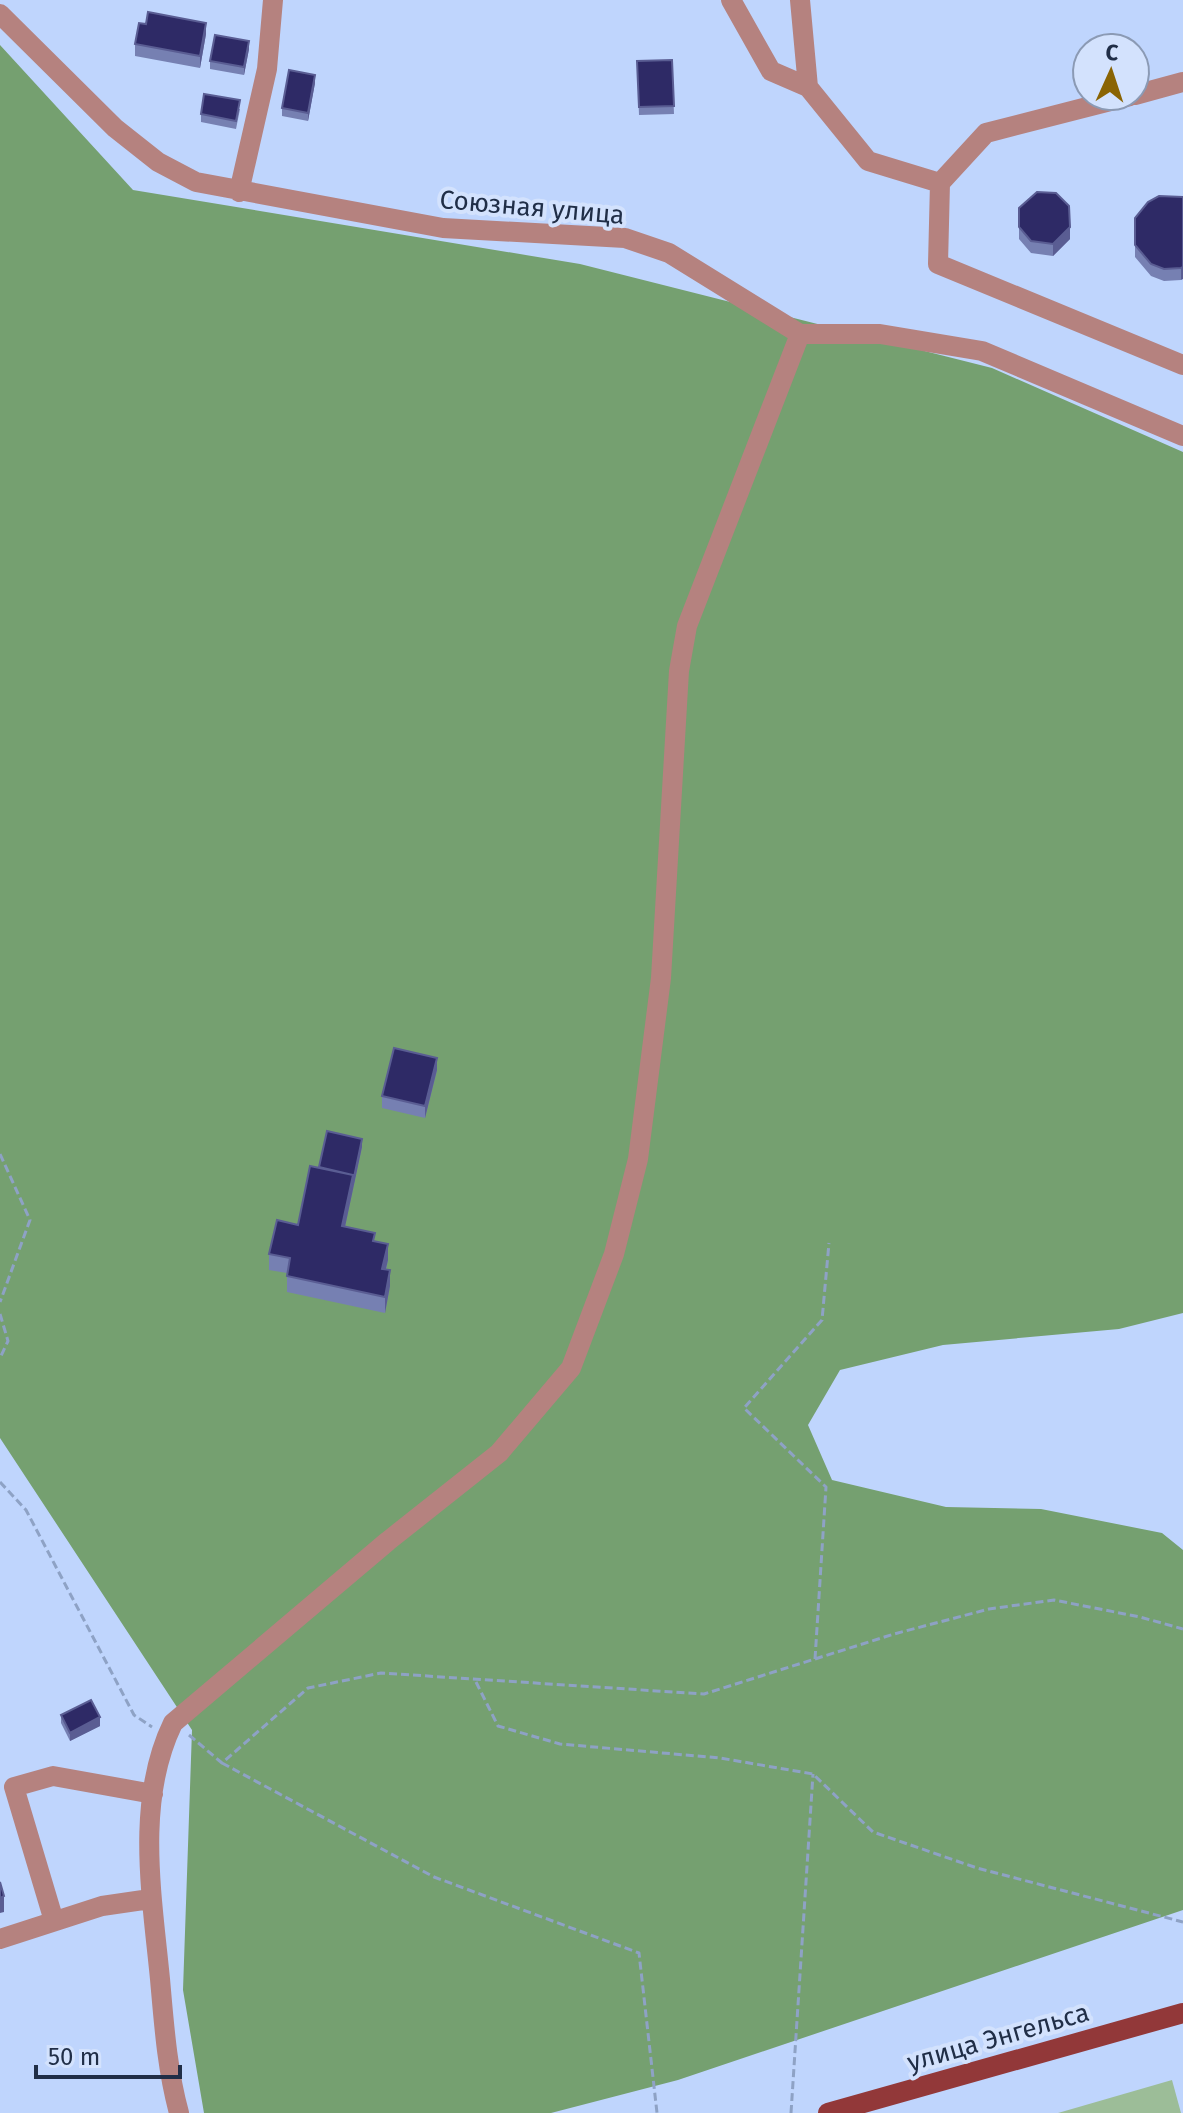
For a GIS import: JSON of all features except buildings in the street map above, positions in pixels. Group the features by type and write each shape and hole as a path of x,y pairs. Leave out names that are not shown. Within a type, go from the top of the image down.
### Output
{"main road":[{"name":"улица Энгельса","path":"829,2113 1183,2013"}],"street":[{"path":"239,192 267,69 273,0"},
{"path":"731,0 771,71 808,87 868,161 940,183"},
{"path":"800,0 808,87"},
{"name":"Союзная улица","path":"0,14 115,128 158,162 196,182 443,228 625,238 669,253 800,334"},
{"path":"1151,90 1183,82"},
{"path":"1071,111 986,133 940,183 938,264 1183,365"},
{"path":"179,2113 169,2079 150,1899 153,1794 170,1730 388,1541 499,1453 549,1396 576,1356 614,1254 638,1159 661,978 679,671 687,626 800,334 880,334 982,351 1183,436"},
{"path":"54,1921 14,1787 53,1776 153,1794"},
{"path":"0,1939 102,1906 150,1899"}],"path":[{"path":"0,1154 30,1220 0,1302"},
{"path":"815,1659 826,1487 744,1408 822,1320 829,1243"},
{"path":"0,1314 8,1341 0,1358"},
{"path":"0,1482 26,1510 134,1715 170,1730 222,1763 434,1877 639,1953 657,2113"},
{"path":"222,1763 308,1688 381,1673 476,1682 704,1694 989,1609 1054,1600 1183,1629"},
{"path":"476,1682 498,1726 560,1744 720,1758 813,1774 873,1832 977,1868 1183,1922"},
{"path":"791,2113 813,1774"}],"green space":[{"path":"0,45 133,190 580,264 992,368 1183,452 1183,1313 1119,1329 943,1345 840,1370 808,1425 832,1480 946,1507 1041,1509 1162,1533 1183,1550 1183,1910 678,2080 551,2113 204,2113 183,1990 192,1730 0,1438"},
{"path":"1172,2080 1181,2113 1058,2113"}]}
